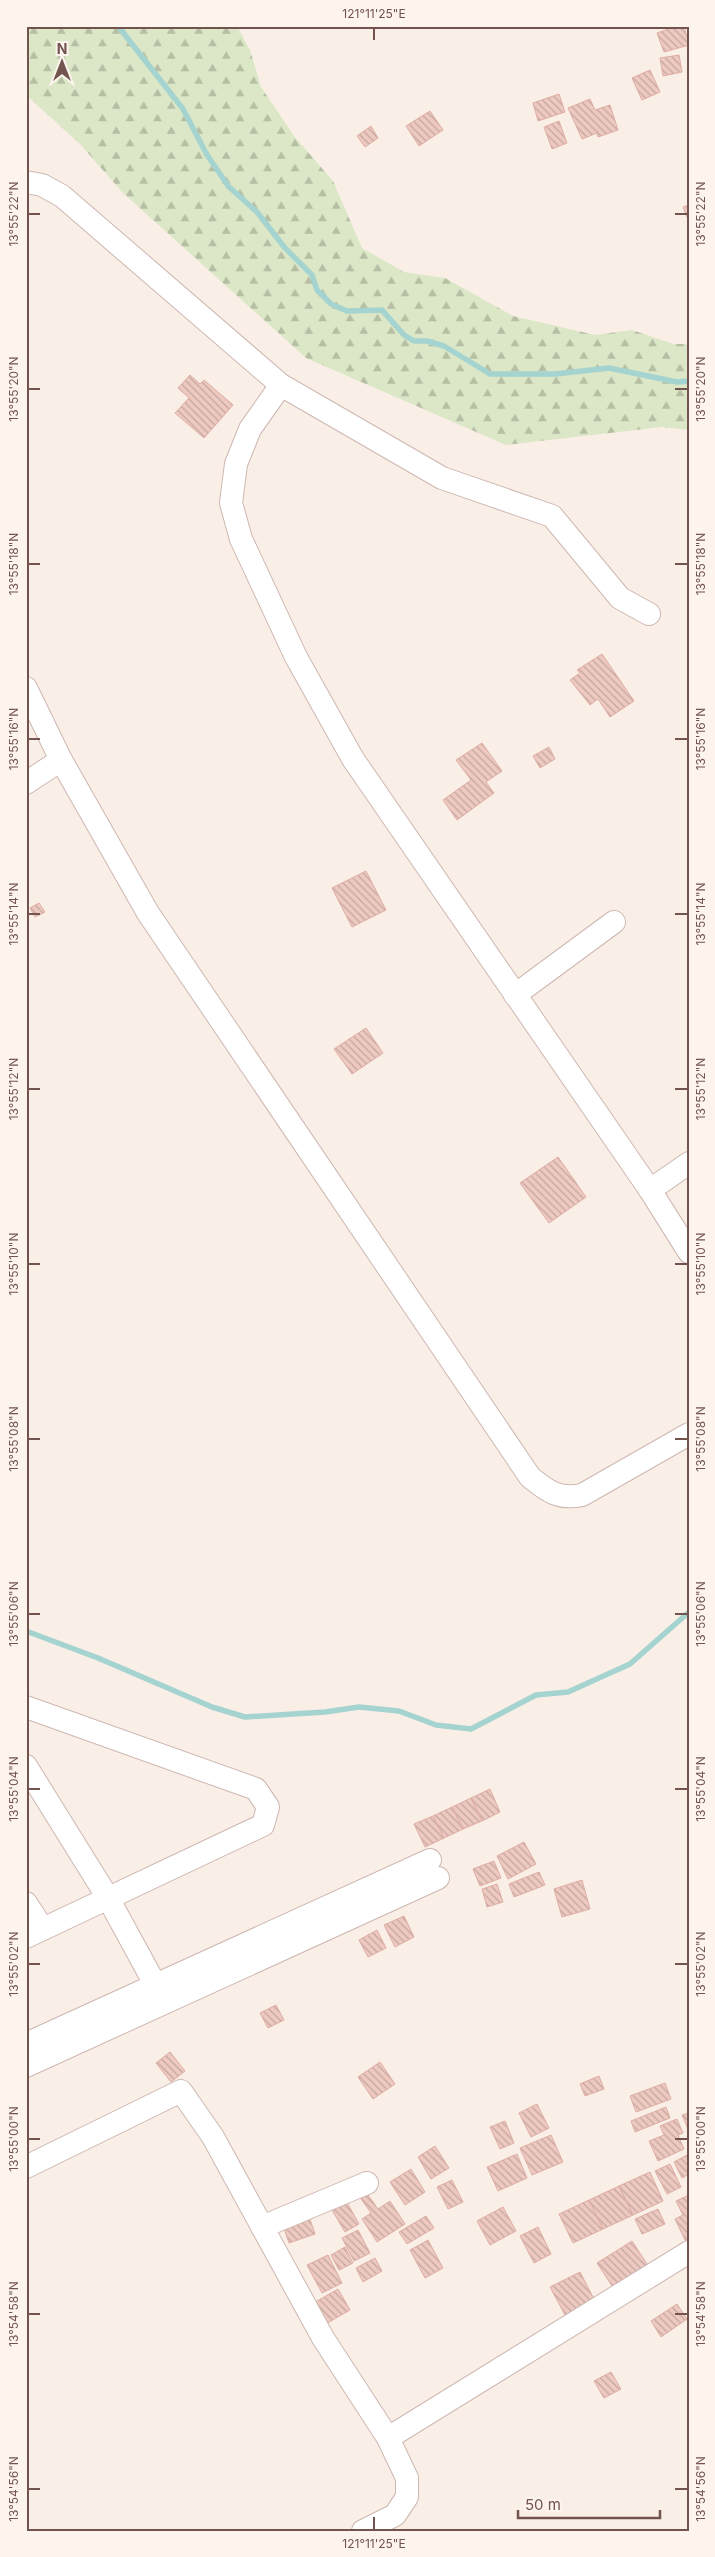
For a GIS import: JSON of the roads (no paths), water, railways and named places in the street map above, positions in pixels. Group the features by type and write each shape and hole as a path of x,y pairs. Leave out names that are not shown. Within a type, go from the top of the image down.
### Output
{"street":[{"path":"26,182 42,185 62,196 281,385 442,478 552,516 620,598 649,614"},
{"path":"281,385 250,429 236,464 231,503 241,539 296,657 353,759 650,1190 689,1252"},
{"path":"26,688 61,760 148,913 530,1477 551,1493 569,1498 582,1495 689,1434"},
{"path":"26,783 61,760"},
{"path":"515,995 614,922"},
{"path":"650,1190 689,1163"},
{"path":"26,1707 256,1789 268,1807 263,1825 35,1933 26,1903"},
{"path":"26,1766 108,1898 160,1994"},
{"path":"26,2066 160,1994 434,1869"},
{"path":"26,2044 160,1994"},
{"path":"26,2167 181,2092 213,2137 323,2338 388,2438 407,2478 407,2496 395,2515 363,2531"},
{"path":"262,2227 367,2183"},
{"path":"388,2438 689,2252"}],"waterway":[{"path":"118,26 183,109 207,155 229,187 257,212 285,248 312,275 317,290 331,304 347,311 382,310 404,335 414,341 427,341 444,346 490,374 555,374 609,368 677,382 689,381"},
{"path":"26,1631 98,1658 212,1707 245,1717 325,1712 359,1707 399,1711 436,1725 471,1729 536,1695 568,1692 630,1664 689,1612"}]}
